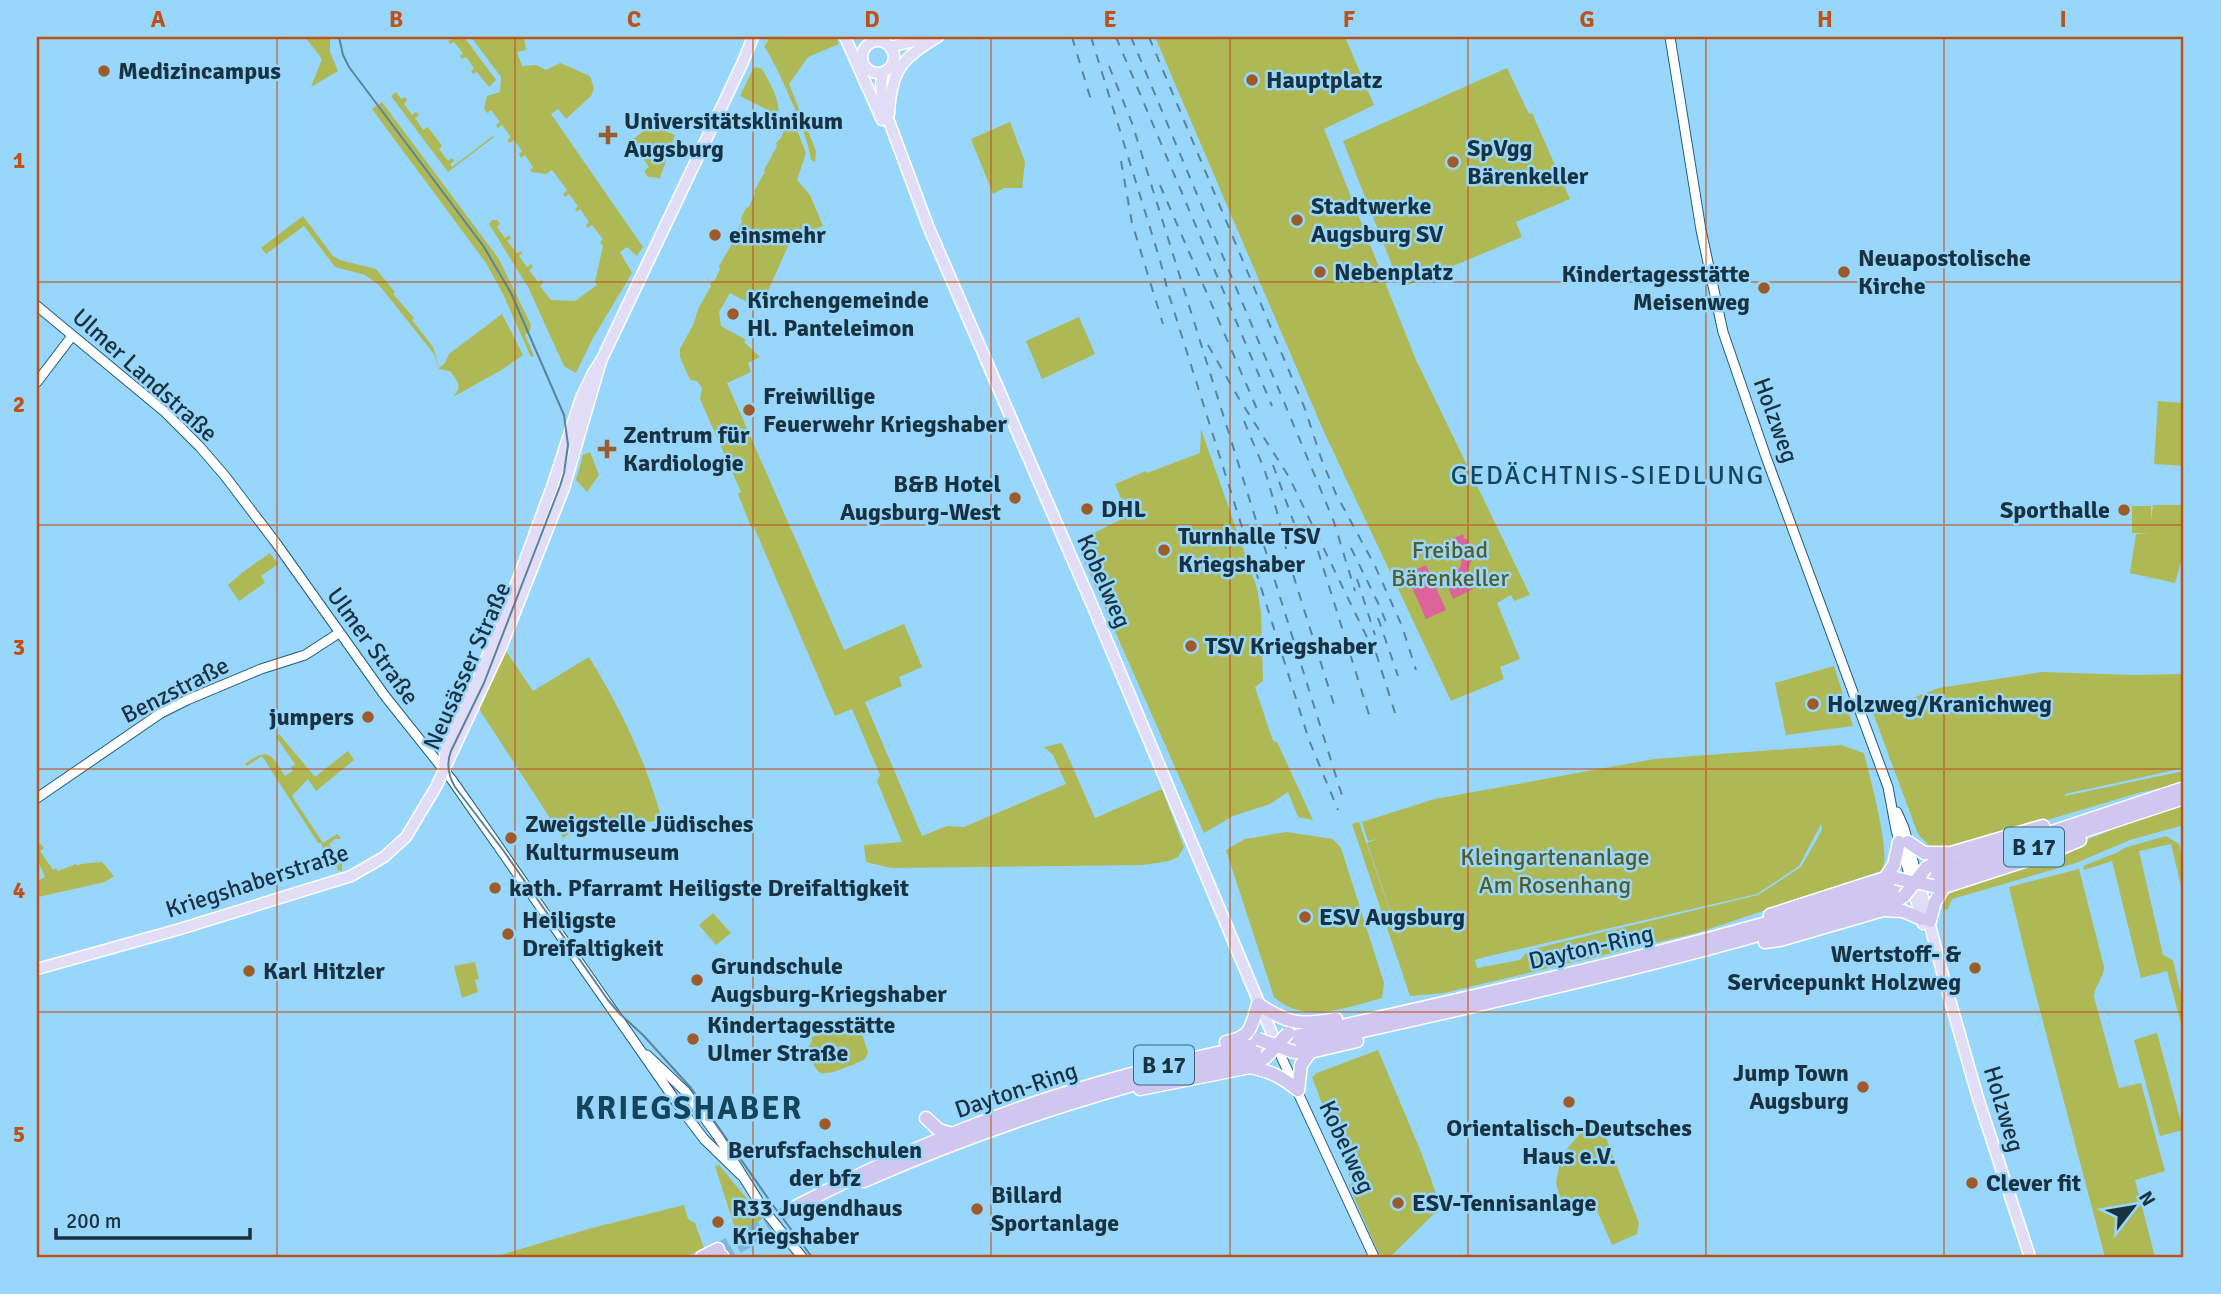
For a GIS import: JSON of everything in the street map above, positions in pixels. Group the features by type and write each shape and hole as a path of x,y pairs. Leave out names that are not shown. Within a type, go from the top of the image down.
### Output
{"highway":[{"name":"Dayton-Ring","path":"1284,1043 1825,917 1915,882 2134,808 2184,788"},
{"name":"Dayton-Ring","path":"2134,808 2184,798"},
{"path":"1730,939 1780,940 1883,910 1903,911 1926,920 1935,902 1894,865 1904,842 1924,853 1951,853 2078,815 2134,808"},
{"path":"1730,939 1765,916 2049,853 2134,808"},
{"path":"1883,910 1951,853"},
{"path":"1241,1040 1251,1026 1258,1004 1279,1018 1300,1023 1378,1011 1416,1014"},
{"path":"1073,1096 1118,1070 1140,1062 1241,1040 1260,1048 1284,1043 1310,1052 1382,1035 1416,1014"},
{"path":"1260,1048 1284,1043 1300,1023"},
{"path":"1250,1068 1260,1048"},
{"name":"Dayton-Ring","path":"1073,1096 799,1209 853,1177 952,1134 1073,1096 1152,1078 1260,1048"},
{"path":"1298,1090 1301,1065 1310,1052"},
{"path":"1073,1096 1250,1068 1271,1071 1298,1090"},
{"path":"926,1144 926,1118 939,1130 952,1134"},
{"path":"702,1257 720,1254"}],"main road":[{"name":"Neusässer Straße","path":"443,770 500,650 565,488 601,361 753,37"},
{"path":"845,37 886,123"},
{"path":"850,37 866,48"},
{"path":"859,37 866,48"},
{"path":"892,52 929,37"},
{"path":"886,123 890,93 900,68 914,51 937,37"},
{"path":"892,52 937,37"},
{"path":"880,41 892,52 891,67 878,72 865,66 862,60 866,48 880,41"},
{"name":"Kobelweg","path":"878,72 886,123 936,245 1193,841 1258,1004 1284,1043"},
{"name":"Kriegshaberstraße","path":"37,969 180,929 351,876 384,857 406,838 443,770"},
{"name":"Holzweg","path":"1915,882 1993,1145 2030,1257"}],"street":[{"name":"Holzweg","path":"1670,37 1700,230 1723,332 1766,457 1880,764 1915,882"},
{"name":"Ulmer Landstraße","path":"37,306 146,396 200,447 276,543"},
{"path":"37,382 72,336"},
{"name":"Ulmer Straße","path":"276,543 385,696 452,780 637,1044 685,1091 719,1138 764,1210 802,1257"},
{"name":"Benzstraße","path":"37,798 161,713 187,699 261,669 305,655 339,633"},
{"name":"Kobelweg","path":"1284,1043 1298,1090 1374,1257"}],"green space":[{"path":"305,37 330,37 330,52 338,71 311,87 322,59"},
{"path":"451,37 464,37 496,80 489,87 477,72 473,74 471,71 474,68 466,57 462,59 460,56 463,53 454,42 450,44 448,41"},
{"path":"471,37 524,37 526,50 517,52 522,66 536,65 546,70 560,63 590,76 594,89 591,96 566,119 558,109 551,114 643,247 637,256 627,247 620,252 632,273 593,338 576,373 564,366 528,287 489,224 492,220 497,220 500,224 497,227 505,238 509,235 511,238 507,241 517,253 521,251 519,256 527,267 531,264 533,267 529,270 538,282 544,282 540,286 551,300 575,301 597,285 595,282 603,246 600,242 603,239 592,225 588,228 586,225 589,222 580,209 577,212 575,209 578,206 569,194 565,197 563,194 567,190 552,170 546,174 532,172 530,170 533,167 525,155 521,158 519,154 522,151 514,140 510,143 507,140 511,137 502,125 498,128 496,125 500,122 491,110 487,113 484,109 487,96 500,92 501,77"},
{"path":"770,37 836,37 839,44 808,57 789,84 816,151 815,162 811,160 784,84 764,47"},
{"name":"Stadtwerke Augsburg SV","path":"1155,37 1345,37 1374,105 1324,129 1416,360 1530,595 1514,601 1511,595 1497,603 1520,659 1500,667 1504,679 1451,701 1324,432"},
{"path":"756,67 762,69 774,91 778,115 740,96"},
{"name":"SpVgg Bärenkeller","path":"1507,68 1529,114 1532,113 1570,199 1516,222 1522,237 1401,288 1343,141"},
{"path":"396,92 401,99 405,97 407,100 404,104 412,115 416,112 419,115 415,118 423,130 428,127 442,146 439,149 448,161 452,158 452,167 494,137 448,172 391,96"},
{"path":"382,102 499,259 531,325 530,331 525,335 534,356 531,357 486,263 372,109"},
{"path":"790,115 806,153 797,180 810,195 823,226 802,235 788,246 760,309 730,293 719,312 721,326 746,340 744,342 760,357 748,363 751,372 727,383 844,650 904,624 922,667 899,677 902,686 865,702 922,836 947,826 964,827 1066,784 1053,755 1044,747 1062,743 1095,818 1162,789 1184,847 1178,857 1143,865 891,868 866,862 864,845 902,842 877,781 880,775 852,709 835,716 754,527 751,527 738,494 741,492 700,399 702,388 697,381 690,380 680,357 680,349 698,309 711,286 710,283 715,280 719,266 733,242 741,218 749,207"},
{"path":"653,122 653,126 675,135 660,178 648,177 644,171 649,167 635,147 631,149 631,141 647,128 645,123"},
{"path":"1010,122 1025,162 1022,188 1004,188 993,194 971,139"},
{"path":"303,216 333,256 376,269 433,347 439,368 449,354 502,314 523,355 453,397 459,386 455,378 450,371 439,369 434,354 379,285 365,275 335,267 304,226 266,254 261,248"},
{"path":"1079,317 1095,354 1042,379 1026,341"},
{"path":"2158,401 2184,403 2184,466 2154,464"},
{"name":"TSV Kriegshaber","path":"1201,429 1257,588 1261,612 1263,681 1255,687 1273,741 1277,742 1313,820 1298,817 1288,792 1270,804 1233,816 1204,833 1081,554 1084,553 1079,542 1082,539 1128,516 1115,484 1200,453"},
{"path":"590,452 599,475 587,492 576,480 583,455"},
{"path":"2153,505 2184,505 2184,551 2175,583 2130,573 2136,534 2151,533 2132,533 2132,506 2151,506 2151,520"},
{"path":"270,553 278,564 261,576 265,583 239,601 228,585"},
{"path":"506,651 533,691 589,657 632,736 662,820 571,833 563,838 479,709"},
{"name":"Holzweg/Kranichweg","path":"1834,666 1853,726 1786,735 1775,683"},
{"path":"2042,672 2184,674 2184,768 2065,796 2184,771 2184,783 2138,793 1980,840 1938,848 1930,846 1918,834 1873,713 1939,688"},
{"path":"279,734 315,777 348,751 354,760 316,791 308,779 292,796 323,843 337,834 341,838 329,844 338,855 346,854 342,859 342,871 338,870 332,855 326,856 321,843 318,843 262,756 247,766 245,764 265,754 273,758 285,776 293,771 291,767 295,764 276,737"},
{"name":"Kleingartenanlage Am Rosenhang","path":"1841,745 1864,753 1882,832 1882,871 1697,933 1444,993 1410,996 1352,824 1359,822 1414,981 1367,843 1377,839 1368,841 1362,822 1435,799 1654,759","holes":["1821,824 1822,830 1801,867 1758,895 1529,950 1520,960 1477,968 1475,960 1485,957 1757,894 1799,866"]},
{"path":"2184,806 2184,825 2130,840 2076,863 1952,899 1948,909 1943,910 1948,890 2035,861 2138,819"},
{"name":"ESV Augsburg","path":"1286,832 1333,839 1341,848 1384,983 1382,998 1341,1009 1312,1012 1286,1005 1274,997 1226,850 1245,839"},
{"path":"2166,836 2179,844 2184,870 2184,898 2171,844 2139,851 2163,955 2173,960 2184,1008 2184,1035 2167,971 2141,978 2112,861 2084,870 2083,866 2127,847"},
{"path":"41,844 44,848 40,851 53,870 56,868 58,871 76,864 78,866 102,862 114,876 105,882 38,897 37,881 45,877 37,859 37,846"},
{"path":"2079,869 2104,967 2094,997 2119,1088 2141,1083 2165,1171 2135,1180 2155,1257 2105,1257 2009,887"},
{"path":"713,913 731,933 716,945 699,925"},
{"path":"475,962 479,979 475,980 478,992 462,998 454,966"},
{"path":"859,1024 868,1053 865,1059 843,1069 821,1073 812,1062 807,1048 812,1042 811,1037"},
{"path":"2157,1033 2183,1130 2160,1136 2134,1040"},
{"path":"1378,1050 1441,1207 1390,1257 1381,1257 1379,1254 1349,1186 1352,1183 1312,1077"},
{"path":"1600,1123 1639,1223 1637,1234 1612,1245 1596,1208 1578,1198 1562,1204 1556,1183 1561,1156 1584,1129"},
{"path":"719,1165 763,1218 742,1235 741,1241 715,1166"},
{"path":"684,1205 688,1219 695,1223 704,1248 685,1257 494,1257 592,1228"}],"shaded area":[{"path":"1463,534 1474,553 1465,577 1473,589 1453,599 1443,576 1460,568 1462,561 1448,555 1443,543"},
{"path":"1426,565 1446,610 1426,619 1406,574"}],"tunnel":[{"path":"718,1249 797,1206"},
{"path":"722,1256 783,1223"}],"tram line":[{"path":"339,37 349,67 484,247 511,293 564,415 568,445 560,486 484,683 449,756 448,769 451,778 608,1000 691,1088 812,1257"}],"railway":[{"path":"1072,37 1091,100"},
{"path":"1091,37 1309,740 1338,810"},
{"path":"1116,37 1272,406"},
{"path":"1131,37 1334,522 1355,591"},
{"path":"1149,37 1305,409 1322,461 1402,626 1416,670"},
{"path":"1109,66 1132,123 1344,802"},
{"path":"1121,161 1132,223 1163,324"},
{"path":"1160,185 1260,416"},
{"path":"1208,345 1289,477 1379,662"},
{"path":"1244,421 1265,471 1291,568 1336,711"},
{"path":"1273,465 1294,523"},
{"path":"1351,548 1388,627"},
{"path":"1318,551 1371,721"},
{"path":"1357,579 1375,635"},
{"path":"1378,618 1398,676"},
{"path":"1376,653 1396,716"}],"place":[{"name":"Medizincampus","path":"104,71"},
{"name":"Hauptplatz","path":"1252,80"},
{"name":"Universitätsklinikum Augsburg","path":"608,135"},
{"name":"SpVgg Bärenkeller","path":"1453,162"},
{"name":"Stadtwerke Augsburg SV","path":"1297,220"},
{"name":"einsmehr","path":"715,235"},
{"name":"Nebenplatz","path":"1320,272"},
{"name":"Neuapostolische Kirche","path":"1844,272"},
{"name":"Kindertagesstätte Meisenweg","path":"1764,288"},
{"name":"Kirchengemeinde Hl. Panteleimon","path":"733,314"},
{"name":"Freiwillige Feuerwehr Kriegshaber","path":"749,410"},
{"name":"Zentrum für Kardiologie","path":"607,449"},
{"name":"B&B Hotel Augsburg-West","path":"1015,498"},
{"name":"DHL","path":"1087,509"},
{"name":"Sporthalle","path":"2124,510"},
{"name":"Turnhalle TSV Kriegshaber","path":"1164,550"},
{"name":"TSV Kriegshaber","path":"1191,646"},
{"name":"Holzweg/Kranichweg","path":"1813,704"},
{"name":"jumpers","path":"368,717"},
{"name":"Zweigstelle Jüdisches Kulturmuseum","path":"511,838"},
{"name":"kath. Pfarramt Heiligste Dreifaltigkeit","path":"495,888"},
{"name":"ESV Augsburg","path":"1305,917"},
{"name":"Heiligste Dreifaltigkeit","path":"508,934"},
{"name":"Wertstoff- & Servicepunkt Holzweg","path":"1975,968"},
{"name":"Karl Hitzler","path":"249,971"},
{"name":"Grundschule Augsburg-Kriegshaber","path":"697,980"},
{"name":"Kindertagesstätte Ulmer Straße","path":"693,1039"},
{"name":"Jump Town Augsburg","path":"1863,1087"},
{"name":"Orientalisch-Deutsches Haus e.V.","path":"1569,1102"},
{"name":"Berufsfachschulen der bfz","path":"825,1124"},
{"name":"Clever fit","path":"1972,1183"},
{"name":"ESV-Tennisanlage","path":"1398,1203"},
{"name":"Billard Sportanlage","path":"977,1209"},
{"name":"R33 Jugendhaus Kriegshaber","path":"718,1222"}],"district":[{"name":"GEDÄCHTNIS-SIEDLUNG","path":"1608,475"},
{"name":"KRIEGSHABER","path":"689,1108"}],"park label":[{"name":"Freibad Bärenkeller","path":"1450,564"}]}
